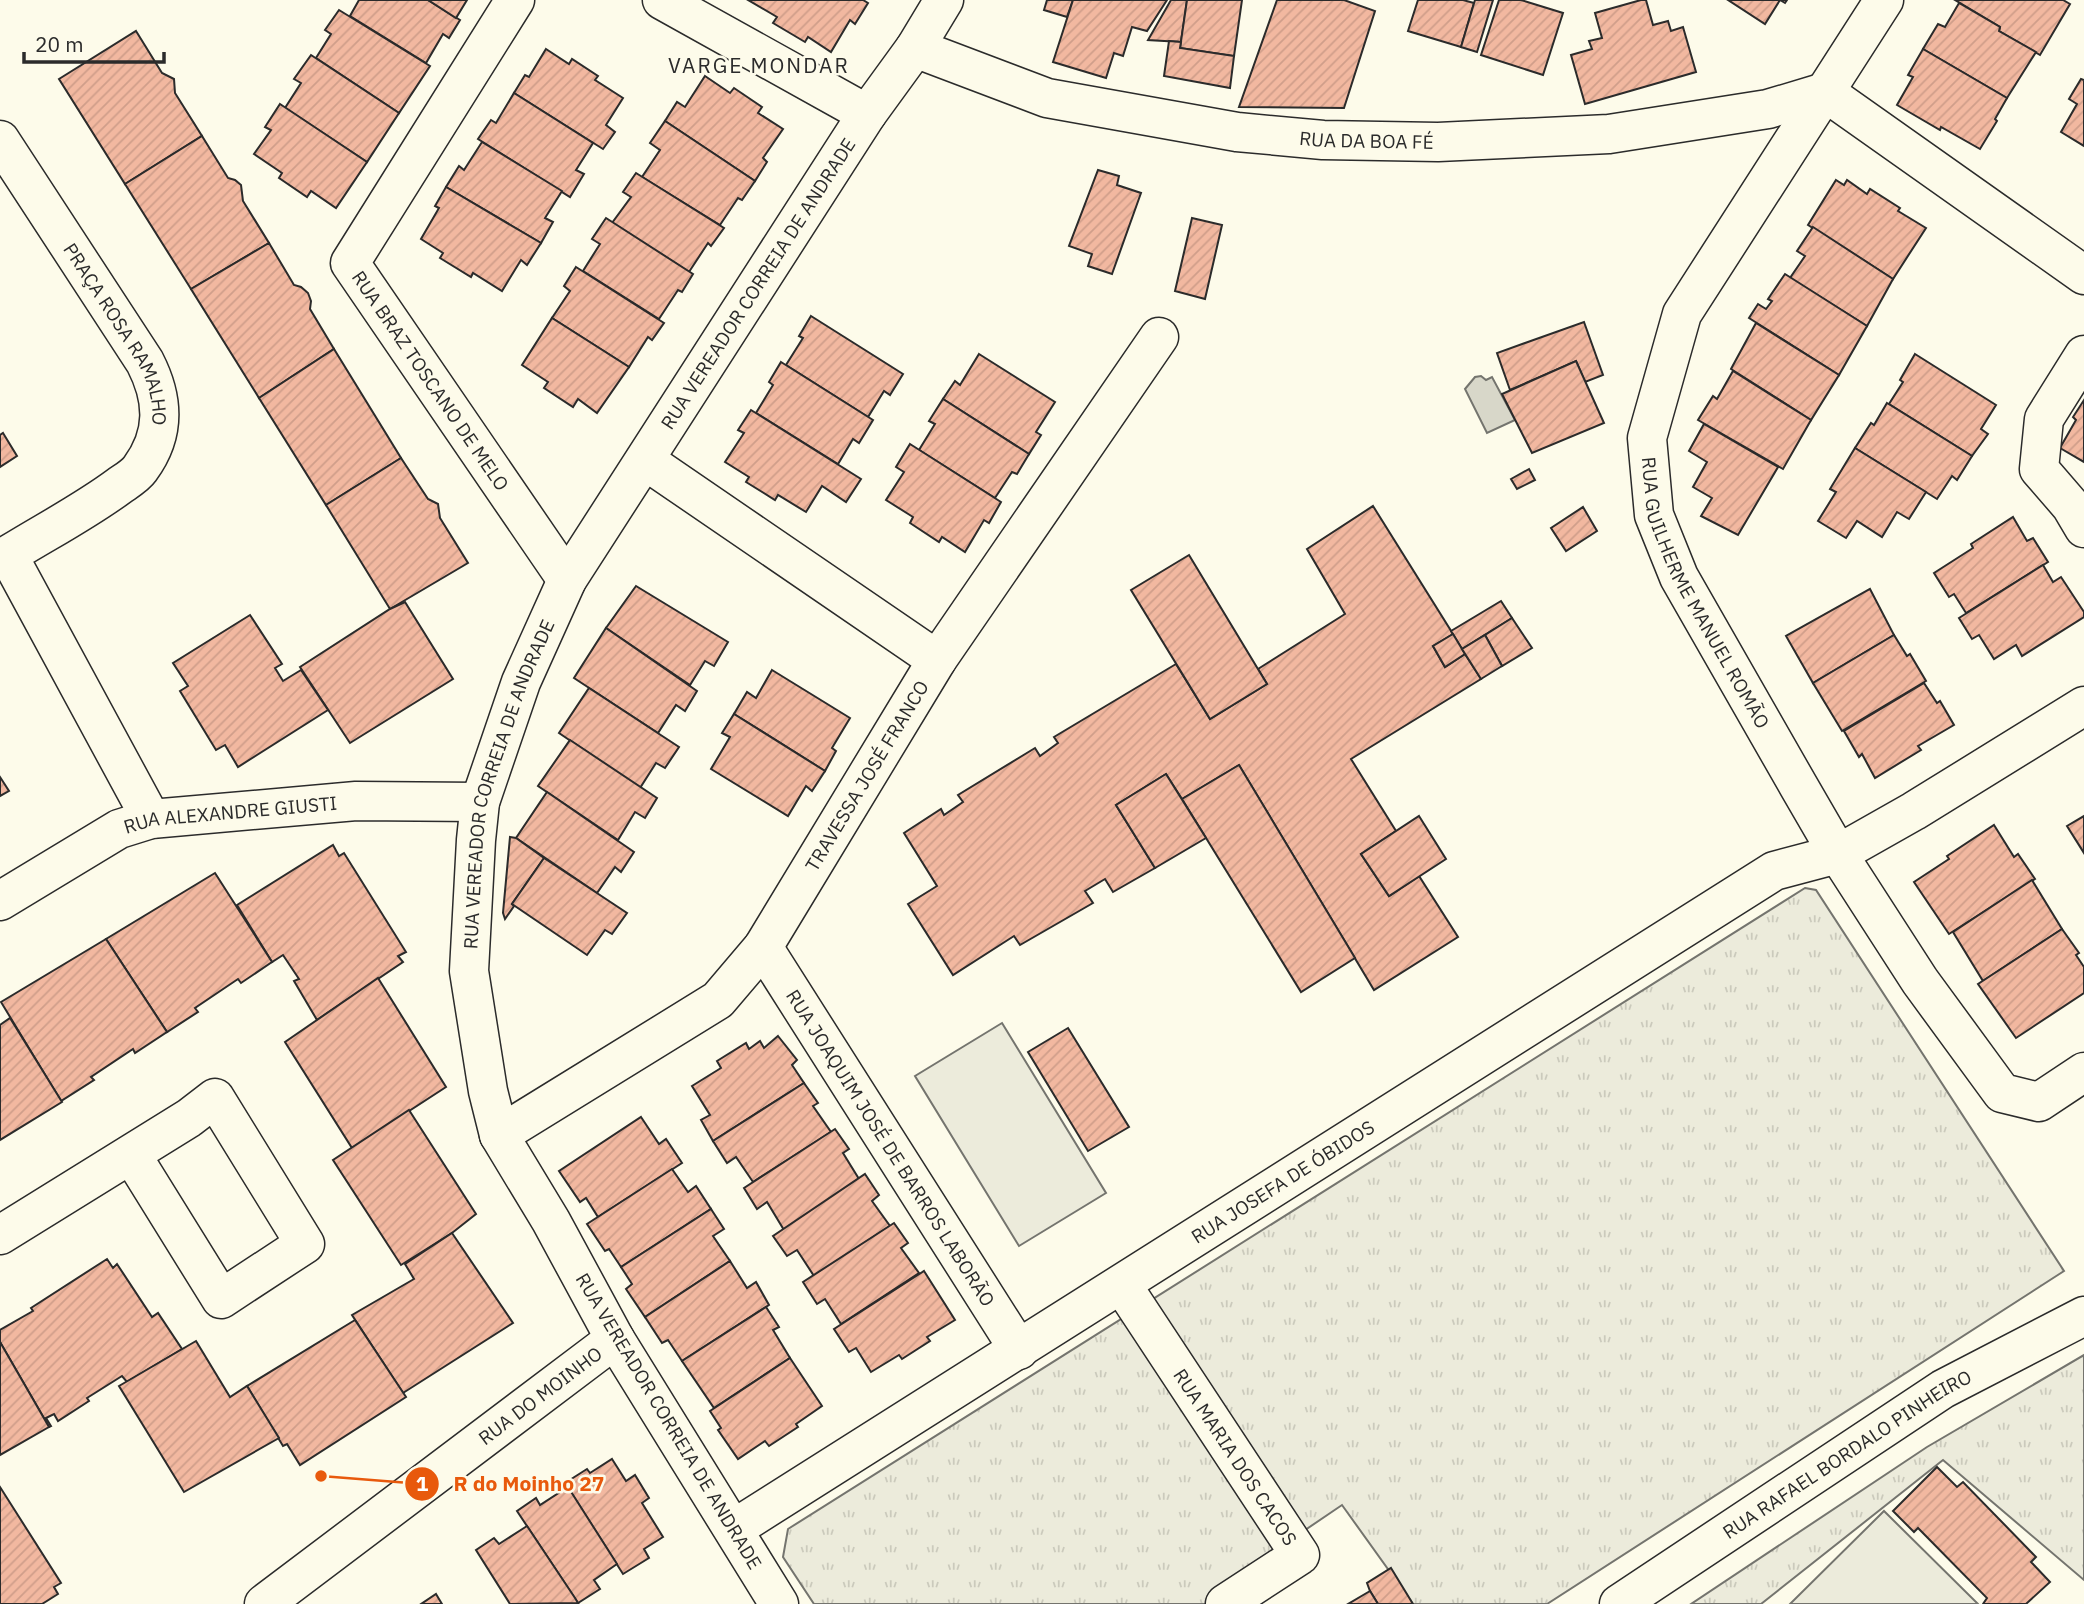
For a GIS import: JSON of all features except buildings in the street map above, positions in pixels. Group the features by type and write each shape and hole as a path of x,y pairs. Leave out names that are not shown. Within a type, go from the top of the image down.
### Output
{"street":[{"name":"RUA BRAZ TOSCANO DE MELO","path":"514,0 350,263 567,580"},
{"path":"662,0 866,114"},
{"name":"RUA VEREADOR CORREIA DE ANDRADE","path":"779,1604 615,1339 551,1221 499,1135 488,1091 470,971 476,840 480,802 520,682 567,580 646,461 866,114 915,48 944,0"},
{"name":"RUA GUILHERME MANUEL ROMÃO","path":"1884,0 1682,314 1647,438 1654,515 1679,577 1838,854 1920,981 2002,1093 2039,1102 2084,1072"},
{"name":"RUA DA BOA FÉ","path":"915,48 1047,98 1237,132 1323,140 1438,142 1609,134 1768,109 1825,92"},
{"path":"1825,92 2084,275"},
{"name":"PRAÇA ROSA RAMALHO","path":"0,140 145,362 156,385 161,413 156,441 139,471 110,493 4,557 151,819"},
{"name":"TRAVESSA JOSÉ FRANCO","path":"499,1135 718,1000 762,947 937,660 1159,337"},
{"path":"2084,355 2044,419 2039,468 2071,506 2084,528"},
{"path":"646,461 937,660"},
{"name":"RUA JOSEFA DE ÓBIDOS","path":"734,1528 1774,871 1838,854 1914,811 2084,706"},
{"name":"RUA ALEXANDRE GIUSTI","path":"0,901 119,829 151,819 356,801 480,802"},
{"name":"RUA JOAQUIM JOSÉ DE BARROS LABORÃO","path":"762,947 1019,1350"},
{"path":"0,1235 189,1118 215,1098 305,1244 221,1299 131,1154"},
{"name":"RUA MARIA DOS CACOS","path":"1122,1285 1300,1555 1225,1604"},
{"name":"RUA RAFAEL BORDALO PINHEIRO","path":"1619,1604 1943,1389 2084,1316"},
{"name":"RUA DO MOINHO","path":"264,1604 615,1339"}],"green space":[{"path":"1805,888 1816,890 2064,1271 1547,1604 1413,1604 1342,1505 1230,1581 1245,1604 814,1604 783,1557 788,1529"},
{"path":"1002,1023 1106,1193 1019,1246 915,1076"},
{"path":"2084,1355 2084,1580 1943,1460 1761,1604 1691,1604 1927,1447"},
{"path":"1884,1511 1978,1604 1790,1604"}],"shaded area":[{"path":"1481,376 1486,380 1492,377 1515,420 1487,433 1465,389 1475,377"}],"place":[{"name":"R do Moinho 27","path":"321,1476"}],"district":[{"name":"VARGE MONDAR","path":"759,65"}]}
